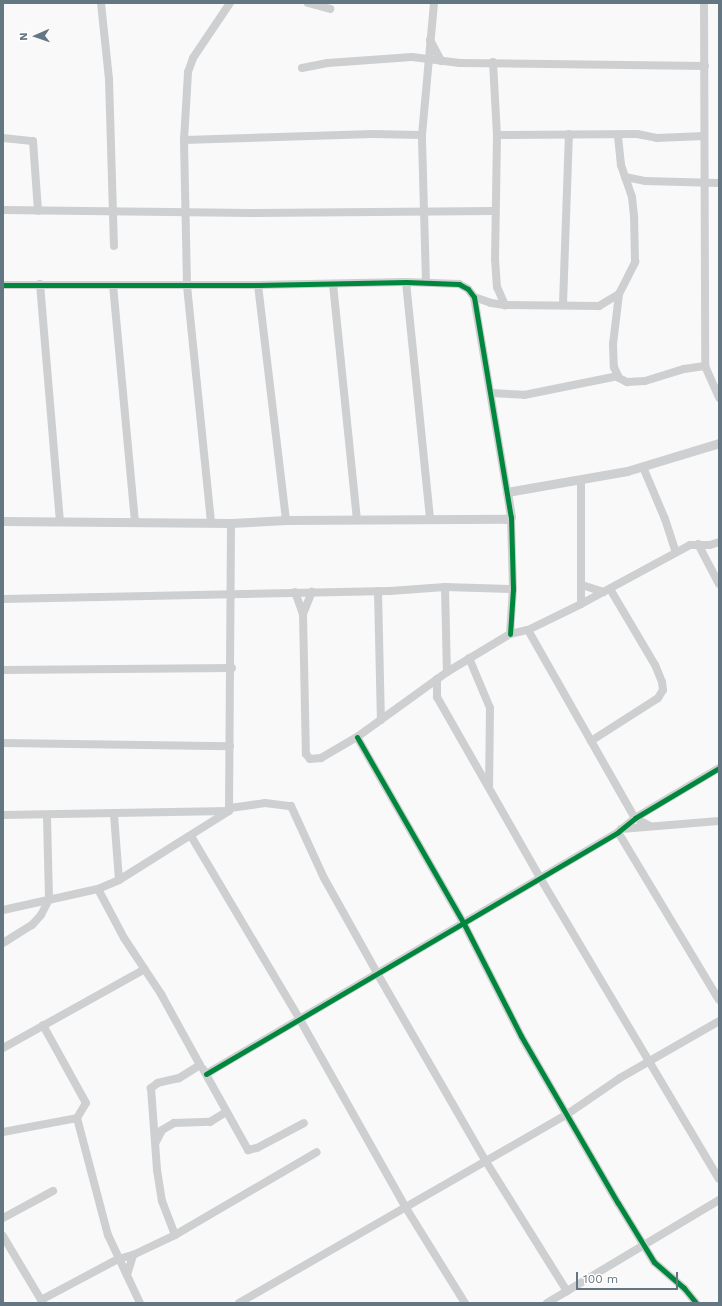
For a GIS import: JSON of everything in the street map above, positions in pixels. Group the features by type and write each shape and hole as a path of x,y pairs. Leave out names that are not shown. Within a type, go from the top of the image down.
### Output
{"street":[{"path":"101,3 109,79 114,246"},
{"path":"211,522 186,284 187,212 184,140 188,72 193,58 230,3"},
{"path":"308,3 330,9"},
{"path":"426,282 422,135 434,3"},
{"path":"704,3 705,366 719,398"},
{"path":"430,40 441,61"},
{"path":"302,68 341,62 412,57 441,61 705,66"},
{"path":"493,62 497,135 494,211 496,282 505,305"},
{"path":"184,140 373,134 422,135"},
{"path":"497,135 569,134 618,136 704,136"},
{"path":"563,304 569,134"},
{"path":"618,136 634,216 635,262 619,294 614,344 614,366 618,376 627,382 645,381 684,369 705,366"},
{"path":"3,138 33,141 38,212"},
{"path":"625,177 645,181 719,183"},
{"path":"3,210 38,212 113,210 187,212 423,213 494,211"},
{"path":"406,282 430,520"},
{"path":"3,285 186,284 258,286 426,282 459,284 468,289 474,297 511,517 513,589 510,634"},
{"path":"40,284 60,520"},
{"path":"112,284 136,522"},
{"path":"333,284 358,520"},
{"path":"258,286 286,520"},
{"path":"474,297 491,303 505,305 563,304 599,306 619,294"},
{"path":"491,393 524,395 618,376"},
{"path":"507,492 581,481 643,467 719,443"},
{"path":"643,467 665,519 676,552"},
{"path":"581,481 581,604"},
{"path":"3,521 60,520 231,523 286,520 430,520 511,517"},
{"path":"230,810 232,668 230,595 231,523"},
{"path":"295,592 303,614 306,754 310,759 320,758 357,737 446,672 510,634 528,630 581,604 676,552 698,544 710,545 719,542"},
{"path":"698,544 719,584"},
{"path":"582,585 607,590 655,664 662,682 663,690 658,698 591,741"},
{"path":"3,599 230,595 445,588 513,589"},
{"path":"445,588 446,672"},
{"path":"378,591 381,720"},
{"path":"303,614 312,592"},
{"path":"528,630 635,818 650,826"},
{"path":"469,658 490,708 489,785"},
{"path":"3,670 232,668"},
{"path":"437,679 437,697 489,785 539,876 719,1179"},
{"path":"421,691 437,697"},
{"path":"357,737 464,922 521,1036 566,1115 654,1262 684,1288 696,1303"},
{"path":"3,743 230,746"},
{"path":"206,1074 464,922 539,876 620,831 635,818 719,768"},
{"path":"3,815 114,815 230,810 265,803 290,806 324,878 377,973 485,1160 567,1291"},
{"path":"3,910 98,889 119,880 230,810"},
{"path":"3,943 32,925 41,915 49,899 47,815"},
{"path":"114,815 119,880"},
{"path":"620,831 650,826 719,821"},
{"path":"620,831 719,1000"},
{"path":"191,836 300,1018 406,1208 465,1303"},
{"path":"98,889 124,938 145,969 248,1150 257,1148 304,1123"},
{"path":"3,1048 145,969"},
{"path":"239,1303 406,1208 485,1160 566,1115 648,1061 719,1021"},
{"path":"43,1025 84,1096 86,1103 77,1118 108,1235 118,1259 127,1275 136,1301"},
{"path":"175,1235 161,1194 151,1088 158,1083 179,1078 200,1065"},
{"path":"156,1142 162,1130 174,1122 210,1122 226,1112"},
{"path":"3,1132 77,1118"},
{"path":"3,1236 42,1301 118,1259 133,1256 175,1235 317,1152"},
{"path":"3,1218 53,1191"},
{"path":"547,1303 719,1200"},
{"path":"127,1275 133,1256"},
{"path":"253,1303 254,1294"}],"cycle path":[{"path":"3,285 258,285 406,282 459,284 468,289 474,297 511,517 513,589 510,634"},
{"path":"357,737 463,922 521,1036 618,1203 654,1262 684,1288 696,1303"},
{"path":"206,1074 618,832 635,818 719,768"}]}
